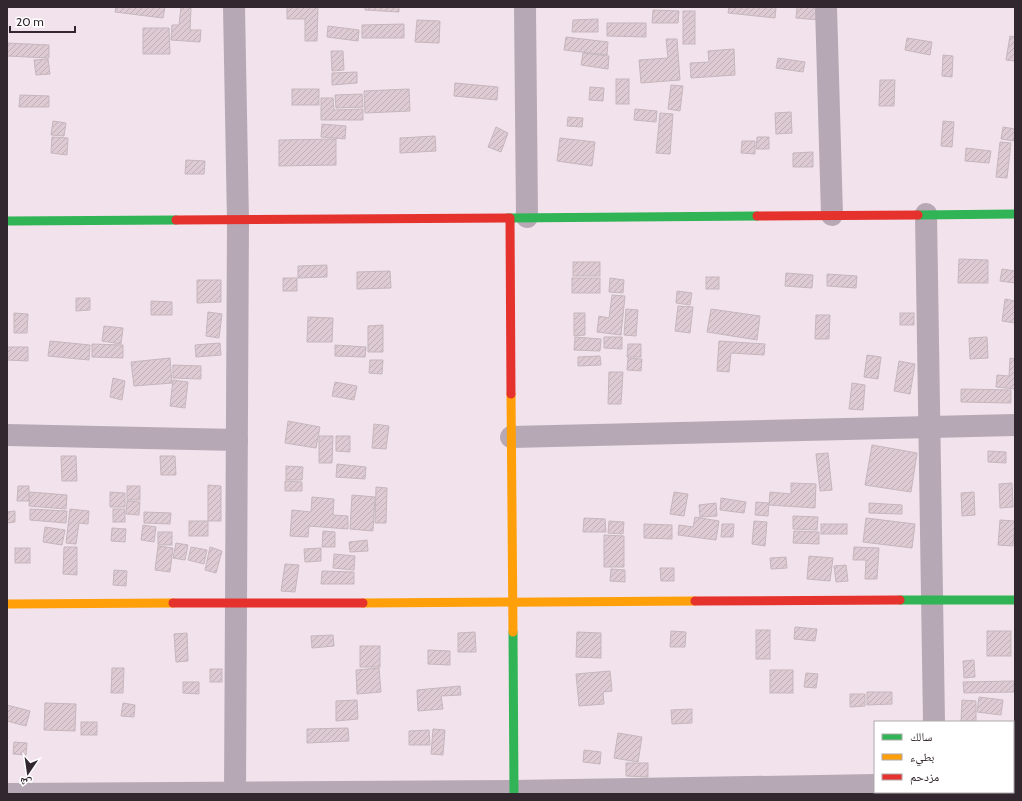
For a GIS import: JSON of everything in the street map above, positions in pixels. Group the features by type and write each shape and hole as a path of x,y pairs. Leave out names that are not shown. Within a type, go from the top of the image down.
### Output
{"street":[{"path":"234,7 238,220 235,793"},
{"path":"514,792 511,437 525,7"},
{"path":"826,7 832,215"},
{"path":"926,214 934,721"},
{"path":"7,221 1015,214"},
{"path":"511,437 1015,425"},
{"path":"7,435 237,440"},
{"path":"7,604 1015,600"},
{"path":"7,794 514,792 874,785"}],"building":[{"path":"116,7 165,7 163,18 115,12"},
{"path":"181,7 191,8 190,30 201,30 200,42 171,40 172,25 179,25"},
{"path":"287,7 318,7 317,41 305,41 305,19 287,19"},
{"path":"365,7 399,7 399,12 365,10"},
{"path":"729,7 776,7 775,18 728,13"},
{"path":"797,7 832,7 831,21 796,18"},
{"path":"653,10 679,11 678,23 652,23"},
{"path":"683,11 695,11 695,44 683,44"},
{"path":"598,19 598,32 572,32 573,20"},
{"path":"417,20 440,21 439,43 415,42"},
{"path":"607,23 646,23 646,37 607,36"},
{"path":"404,24 404,38 362,38 362,25"},
{"path":"328,26 359,30 358,41 327,37"},
{"path":"143,28 169,28 170,54 143,54"},
{"path":"1010,36 1015,37 1015,61 1006,60"},
{"path":"566,37 608,42 607,55 564,50"},
{"path":"907,38 932,42 930,55 905,50"},
{"path":"666,39 677,39 680,80 641,83 639,60 668,58"},
{"path":"7,43 49,45 49,58 7,56"},
{"path":"734,49 735,75 691,78 690,63 709,62 708,51"},
{"path":"331,51 343,51 344,70 332,71"},
{"path":"583,53 609,56 608,69 581,65"},
{"path":"943,55 953,56 952,77 942,76"},
{"path":"778,58 805,62 803,72 776,68"},
{"path":"48,59 50,74 36,75 34,60"},
{"path":"357,72 357,83 332,85 332,73"},
{"path":"616,79 629,79 629,104 616,104"},
{"path":"880,80 895,80 894,106 879,106"},
{"path":"455,83 498,87 497,100 454,96"},
{"path":"671,85 683,86 680,111 668,109"},
{"path":"590,87 604,88 603,101 589,100"},
{"path":"292,89 319,89 319,105 292,105"},
{"path":"409,89 410,111 365,113 364,91"},
{"path":"362,94 363,107 336,108 335,95"},
{"path":"20,95 49,96 49,107 19,107"},
{"path":"321,98 333,98 334,110 363,109 363,120 321,120"},
{"path":"635,109 657,111 656,122 634,120"},
{"path":"791,112 792,133 776,134 775,113"},
{"path":"660,113 673,114 670,154 656,153"},
{"path":"568,117 583,118 582,127 567,126"},
{"path":"53,121 66,123 64,136 51,135"},
{"path":"943,121 954,122 952,147 941,146"},
{"path":"322,124 346,126 345,139 321,137"},
{"path":"496,127 508,133 501,152 488,147"},
{"path":"1003,127 1015,129 1014,141 1001,139"},
{"path":"435,136 436,151 400,153 400,138"},
{"path":"52,137 68,138 67,155 51,153"},
{"path":"757,137 769,137 769,149 756,149"},
{"path":"560,138 595,142 592,166 557,161"},
{"path":"336,139 336,165 279,166 279,140"},
{"path":"742,141 755,141 755,154 741,153"},
{"path":"1000,142 1011,143 1007,178 996,177"},
{"path":"966,148 991,151 989,163 965,161"},
{"path":"813,152 813,167 793,167 793,153"},
{"path":"186,160 205,161 204,174 185,174"},
{"path":"959,259 988,260 988,283 958,283"},
{"path":"573,262 600,262 600,276 573,276"},
{"path":"327,265 327,277 298,278 298,266"},
{"path":"1002,269 1015,271 1015,283 1000,281"},
{"path":"390,271 391,288 357,289 357,272"},
{"path":"786,273 813,275 812,288 785,286"},
{"path":"827,274 857,276 856,288 827,286"},
{"path":"706,277 719,277 719,289 706,289"},
{"path":"283,278 297,278 297,291 283,291"},
{"path":"572,278 600,278 600,293 572,293"},
{"path":"610,278 624,280 623,293 609,292"},
{"path":"197,280 221,280 221,302 197,303"},
{"path":"677,291 692,293 690,305 676,303"},
{"path":"612,295 625,296 621,335 597,332 599,316 609,318"},
{"path":"76,298 90,298 90,310 76,311"},
{"path":"1005,299 1015,301 1015,323 1002,321"},
{"path":"151,301 172,302 172,315 151,315"},
{"path":"678,306 693,307 690,333 675,331"},
{"path":"626,309 638,310 636,336 624,335"},
{"path":"711,309 760,316 757,340 707,332"},
{"path":"208,312 222,314 219,338 206,336"},
{"path":"14,313 28,314 27,333 14,333"},
{"path":"574,313 585,313 585,335 574,336"},
{"path":"900,313 914,313 914,325 900,325"},
{"path":"816,315 830,315 829,339 815,339"},
{"path":"308,317 333,318 332,342 307,342"},
{"path":"383,325 383,352 368,352 368,326"},
{"path":"104,326 123,328 121,344 102,341"},
{"path":"575,337 601,339 600,351 574,350"},
{"path":"604,337 622,337 622,349 604,348"},
{"path":"987,337 988,358 970,359 969,338"},
{"path":"50,341 90,345 89,360 48,356"},
{"path":"719,341 765,344 764,355 731,353 729,372 717,371"},
{"path":"220,343 221,355 196,357 195,345"},
{"path":"92,344 123,345 123,358 92,357"},
{"path":"628,344 641,344 641,357 627,357"},
{"path":"335,345 366,347 365,357 335,356"},
{"path":"7,347 28,347 28,361 7,360"},
{"path":"867,355 881,357 878,379 864,377"},
{"path":"600,356 601,365 578,366 578,357"},
{"path":"170,358 172,383 134,386 131,362"},
{"path":"628,358 642,359 641,371 627,370"},
{"path":"1010,358 1015,359 1015,389 996,387 997,375 1009,376"},
{"path":"370,360 383,360 382,374 369,373"},
{"path":"899,361 915,364 910,394 894,391"},
{"path":"173,365 201,366 201,379 173,378"},
{"path":"609,372 623,372 621,404 608,404"},
{"path":"113,378 125,381 122,400 110,397"},
{"path":"173,380 188,382 185,408 170,406"},
{"path":"335,382 357,386 354,400 332,396"},
{"path":"852,383 865,385 863,410 849,409"},
{"path":"961,389 1011,390 1011,403 961,402"},
{"path":"288,421 320,427 316,448 285,443"},
{"path":"374,424 389,426 386,449 372,448"},
{"path":"319,436 333,436 332,463 319,463"},
{"path":"336,436 350,436 350,452 336,451"},
{"path":"872,445 917,453 911,492 865,485"},
{"path":"988,451 1006,452 1006,463 988,462"},
{"path":"828,453 832,490 820,491 816,454"},
{"path":"61,456 76,456 77,481 62,481"},
{"path":"160,456 175,456 176,475 161,475"},
{"path":"337,464 366,467 365,479 336,477"},
{"path":"286,466 303,467 302,480 286,480"},
{"path":"285,481 302,482 302,491 285,491"},
{"path":"791,483 816,484 815,508 769,505 770,492 791,494"},
{"path":"1012,483 1013,507 1000,508 999,484"},
{"path":"208,485 221,486 221,521 208,521"},
{"path":"18,486 29,486 29,501 17,501"},
{"path":"127,486 140,486 140,500 127,500"},
{"path":"376,487 387,488 386,523 375,523"},
{"path":"30,492 67,495 66,509 29,506"},
{"path":"110,492 125,493 125,507 110,507"},
{"path":"674,492 688,494 684,516 670,514"},
{"path":"974,492 975,515 962,516 961,493"},
{"path":"352,495 375,497 373,531 350,529"},
{"path":"312,497 334,499 333,515 348,516 348,529 309,526 308,537 290,536 292,510 311,512"},
{"path":"721,498 746,502 744,513 720,510"},
{"path":"127,501 140,502 139,515 126,514"},
{"path":"756,502 769,503 768,516 755,515"},
{"path":"716,503 717,516 700,517 699,505"},
{"path":"869,503 902,505 902,514 869,513"},
{"path":"30,509 67,511 66,523 30,520"},
{"path":"70,509 89,511 88,524 79,523 76,544 66,543"},
{"path":"113,509 125,509 125,522 113,522"},
{"path":"15,511 15,522 7,523 7,512"},
{"path":"144,512 171,513 170,524 144,523"},
{"path":"793,516 818,517 817,530 793,529"},
{"path":"695,517 719,521 716,540 678,535 679,525 693,527"},
{"path":"584,518 605,519 606,532 583,532"},
{"path":"866,518 915,524 912,548 863,542"},
{"path":"1000,520 1015,521 1013,546 998,545"},
{"path":"189,521 208,521 208,536 189,536"},
{"path":"609,521 624,522 623,534 608,533"},
{"path":"754,521 767,522 765,546 752,544"},
{"path":"644,524 672,525 672,539 644,538"},
{"path":"722,524 734,524 733,537 721,537"},
{"path":"821,524 847,524 847,534 821,534"},
{"path":"143,525 156,527 154,542 141,540"},
{"path":"45,527 65,530 62,545 43,542"},
{"path":"112,528 126,529 125,542 111,541"},
{"path":"323,531 335,532 335,547 322,547"},
{"path":"794,531 819,532 819,544 793,543"},
{"path":"158,532 172,532 172,545 158,545"},
{"path":"604,535 624,536 624,567 604,567"},
{"path":"367,540 368,551 350,552 349,542"},
{"path":"176,543 188,545 185,560 173,558"},
{"path":"158,546 173,548 170,572 155,570"},
{"path":"64,547 77,547 77,575 63,574"},
{"path":"191,547 207,550 204,564 188,560"},
{"path":"210,547 222,551 216,573 205,570"},
{"path":"854,547 879,548 877,579 865,579 866,560 853,560"},
{"path":"15,548 30,548 30,563 15,563"},
{"path":"321,548 321,561 305,562 304,549"},
{"path":"334,554 355,556 354,570 333,568"},
{"path":"809,556 833,558 830,581 807,579"},
{"path":"786,557 787,568 771,569 770,558"},
{"path":"285,564 299,565 295,592 281,591"},
{"path":"846,565 848,581 836,582 834,566"},
{"path":"660,568 674,568 674,581 661,581"},
{"path":"611,569 625,570 625,582 610,581"},
{"path":"114,570 127,571 126,586 113,585"},
{"path":"322,571 354,572 354,584 321,584"},
{"path":"795,627 817,629 815,641 794,639"},
{"path":"756,630 770,630 770,659 756,659"},
{"path":"671,631 686,632 685,647 670,647"},
{"path":"987,631 1011,631 1011,656 987,656"},
{"path":"475,632 476,652 458,652 458,633"},
{"path":"577,632 601,633 601,658 576,657"},
{"path":"187,633 188,661 176,662 174,634"},
{"path":"333,635 334,646 312,648 311,636"},
{"path":"360,646 380,646 380,667 360,667"},
{"path":"428,650 450,651 450,665 428,664"},
{"path":"974,660 975,677 964,678 963,661"},
{"path":"112,668 124,668 123,693 111,693"},
{"path":"379,668 381,692 357,694 356,670"},
{"path":"210,669 222,669 222,682 210,682"},
{"path":"770,670 793,670 793,693 770,693"},
{"path":"610,671 612,691 603,692 604,704 579,706 576,674"},
{"path":"806,673 818,674 816,688 804,687"},
{"path":"1014,681 1014,692 964,693 963,682"},
{"path":"183,682 199,682 199,694 183,693"},
{"path":"460,686 461,695 441,696 443,709 418,711 417,690"},
{"path":"867,692 892,692 892,704 867,705"},
{"path":"850,694 865,694 865,706 850,707"},
{"path":"979,697 1003,700 1001,715 977,712"},
{"path":"357,700 358,719 336,721 336,701"},
{"path":"962,700 976,701 976,721 961,721"},
{"path":"45,703 76,704 75,731 44,730"},
{"path":"123,703 135,705 134,717 121,716"},
{"path":"7,705 30,711 26,726 7,721"},
{"path":"692,709 692,723 672,724 671,710"},
{"path":"81,722 97,722 97,735 81,735"},
{"path":"1014,727 1015,727 1014,752"},
{"path":"348,728 349,741 307,743 307,729"},
{"path":"433,729 445,730 443,755 431,754"},
{"path":"429,730 430,745 409,745 409,731"},
{"path":"618,733 642,737 638,762 614,758"},
{"path":"14,742 27,743 26,755 13,754"},
{"path":"584,750 601,752 600,764 583,762"},
{"path":"626,763 648,763 648,777 626,776"}],"traffic: fast":[{"path":"918,215 1015,214"},
{"path":"508,218 757,216"},
{"path":"7,221 176,220"},
{"path":"900,600 1015,600"},
{"path":"513,632 514,794"}],"traffic: slow":[{"path":"511,394 513,632"},
{"path":"363,603 695,601"},
{"path":"7,604 173,603"}],"traffic: jam":[{"path":"757,216 918,215"},
{"path":"176,220 508,218"},
{"path":"510,218 511,394"},
{"path":"695,601 900,600"},
{"path":"173,603 363,603"}]}
